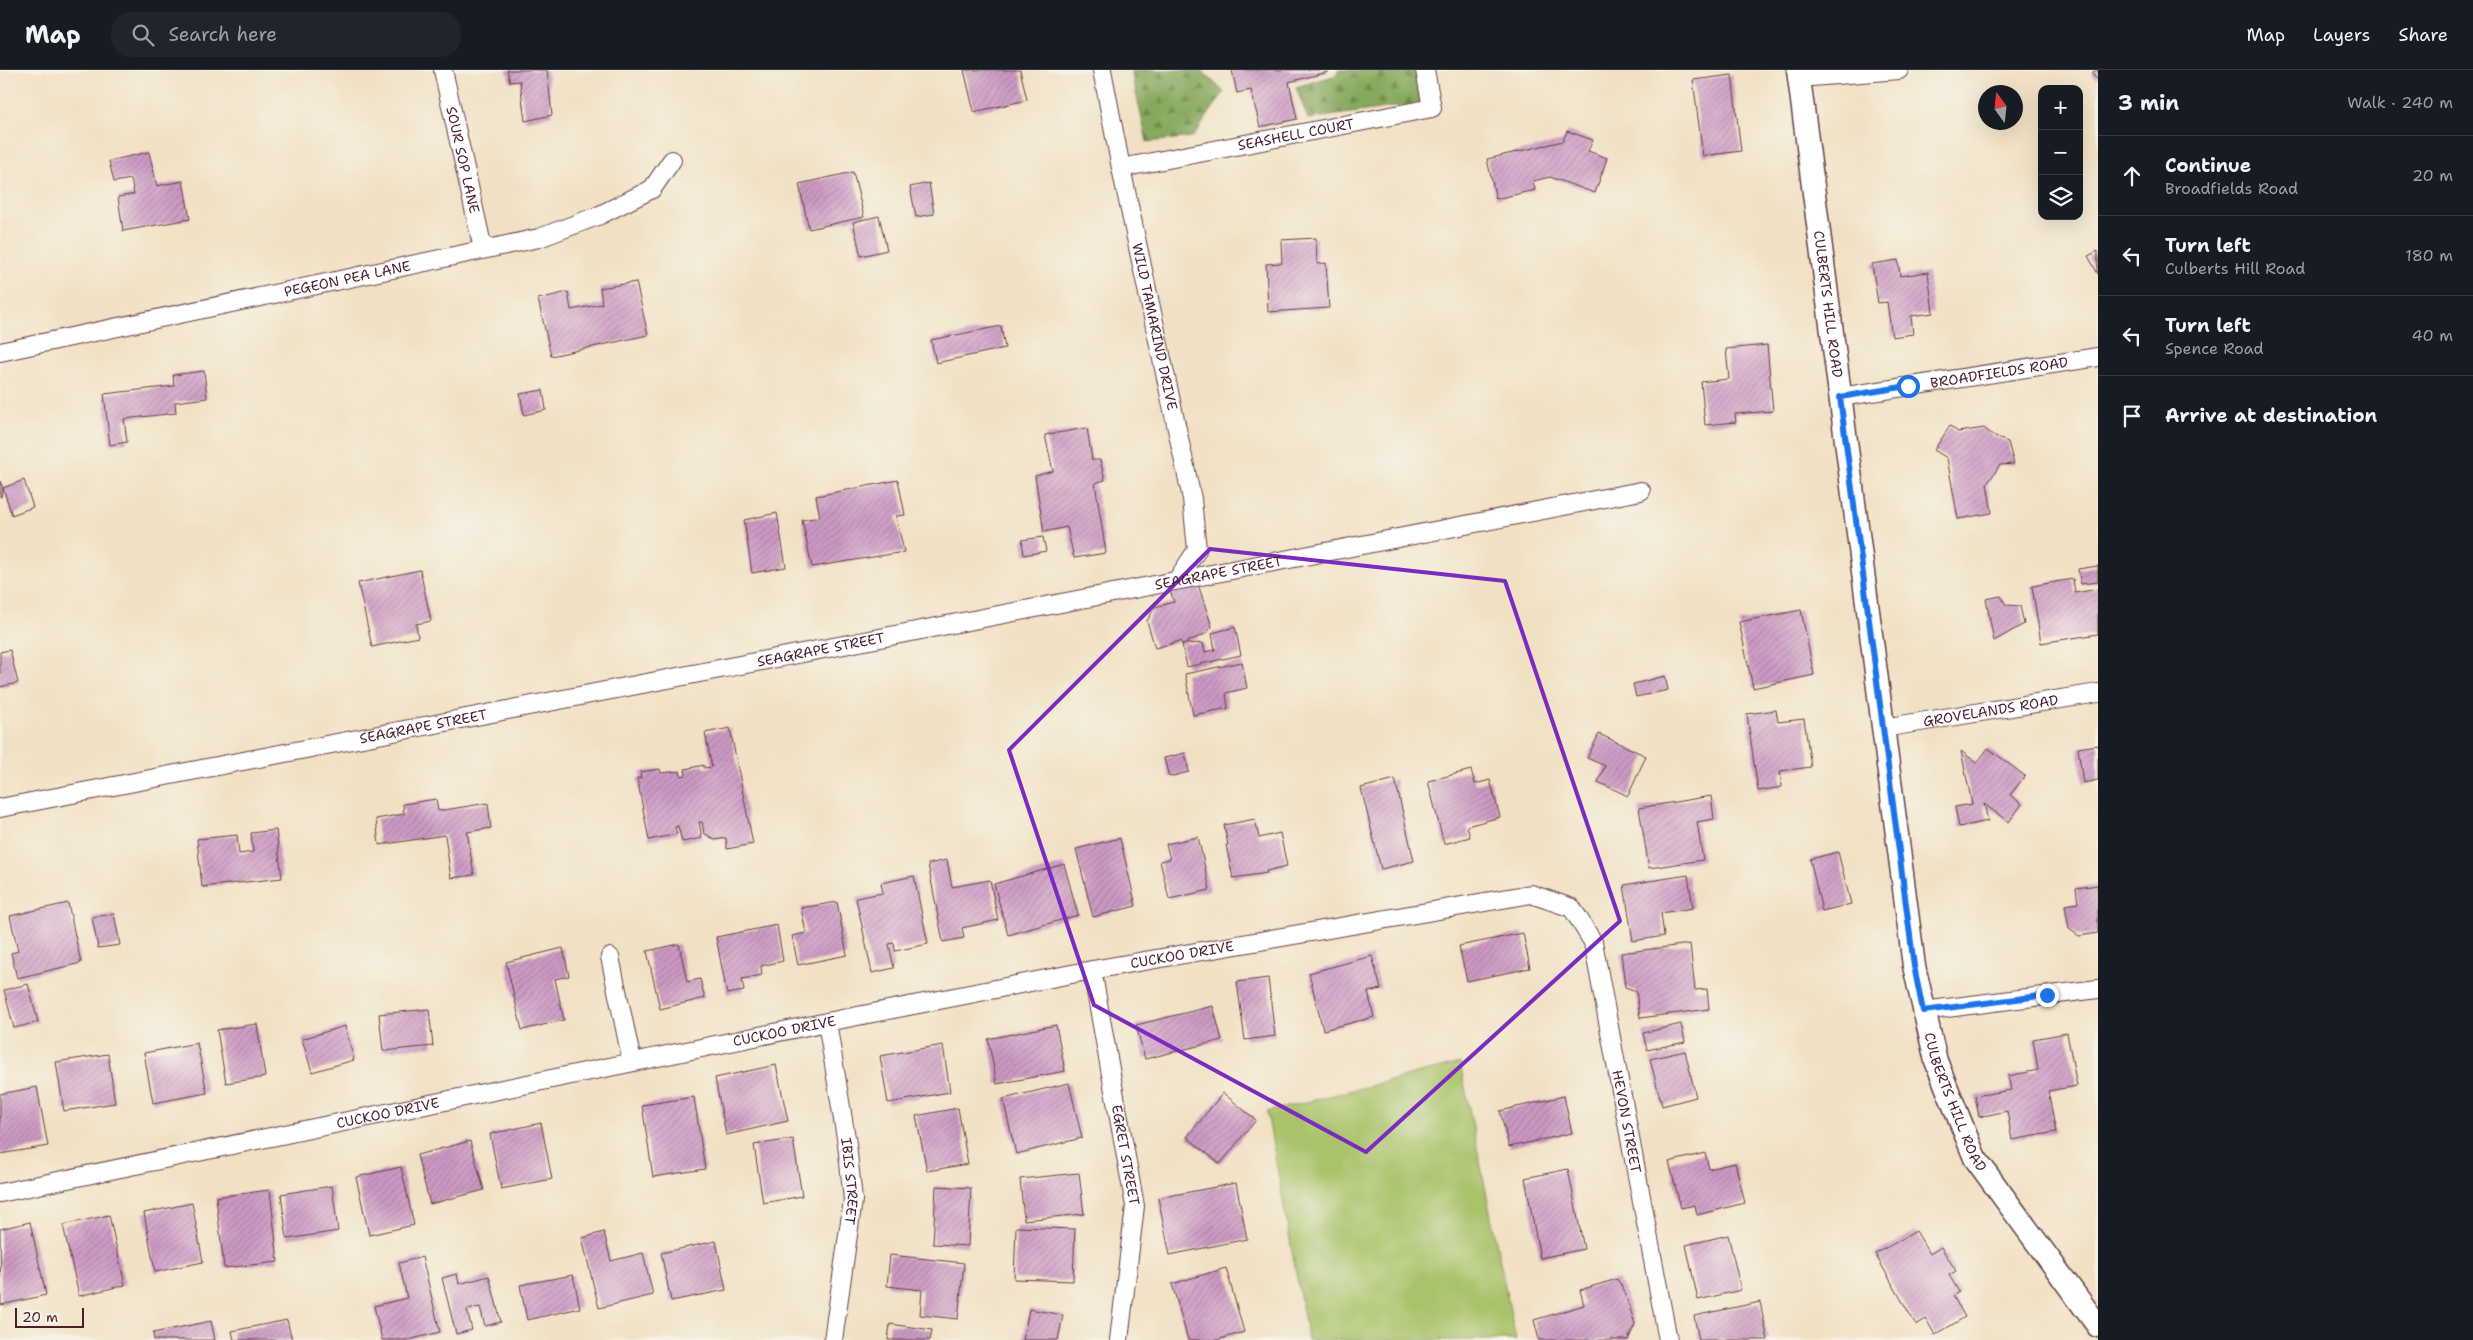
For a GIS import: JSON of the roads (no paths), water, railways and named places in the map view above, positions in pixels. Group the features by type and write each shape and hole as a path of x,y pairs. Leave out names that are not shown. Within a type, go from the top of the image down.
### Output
{"street":[{"name":"SOUR SOP LANE","path":"443,70 483,249"},
{"name":"WILD TAMARIND DRIVE","path":"1102,70 1121,168 1192,499 1196,550 1177,580"},
{"name":"SEASHELL COURT","path":"1121,168 1432,108 1425,70"},
{"path":"1798,74 1899,70"},
{"name":"CULBERTS HILL ROAD","path":"1798,74 1914,966 1923,1011 1936,1061 1975,1158 2098,1326"},
{"name":"PEGEON PEA LANE","path":"0,352 539,238 600,215 652,189 672,160"},
{"name":"BROADFIELDS ROAD","path":"1840,397 2098,357"},
{"name":"SEAGRAPE STREET","path":"0,808 1642,491"},
{"name":"GROVELANDS ROAD","path":"1883,728 2098,693"},
{"name":"CUCKOO DRIVE","path":"0,1193 827,1022 1092,970 1531,894 1572,908"},
{"name":"HEVON STREET","path":"1572,908 1593,942 1668,1340"},
{"path":"610,957 632,1062"},
{"name":"EGRET STREET","path":"1092,970 1135,1206 1119,1340"},
{"path":"1923,1011 2098,989"},
{"name":"IBIS STREET","path":"827,1022 847,1144 853,1200 833,1340"}]}
